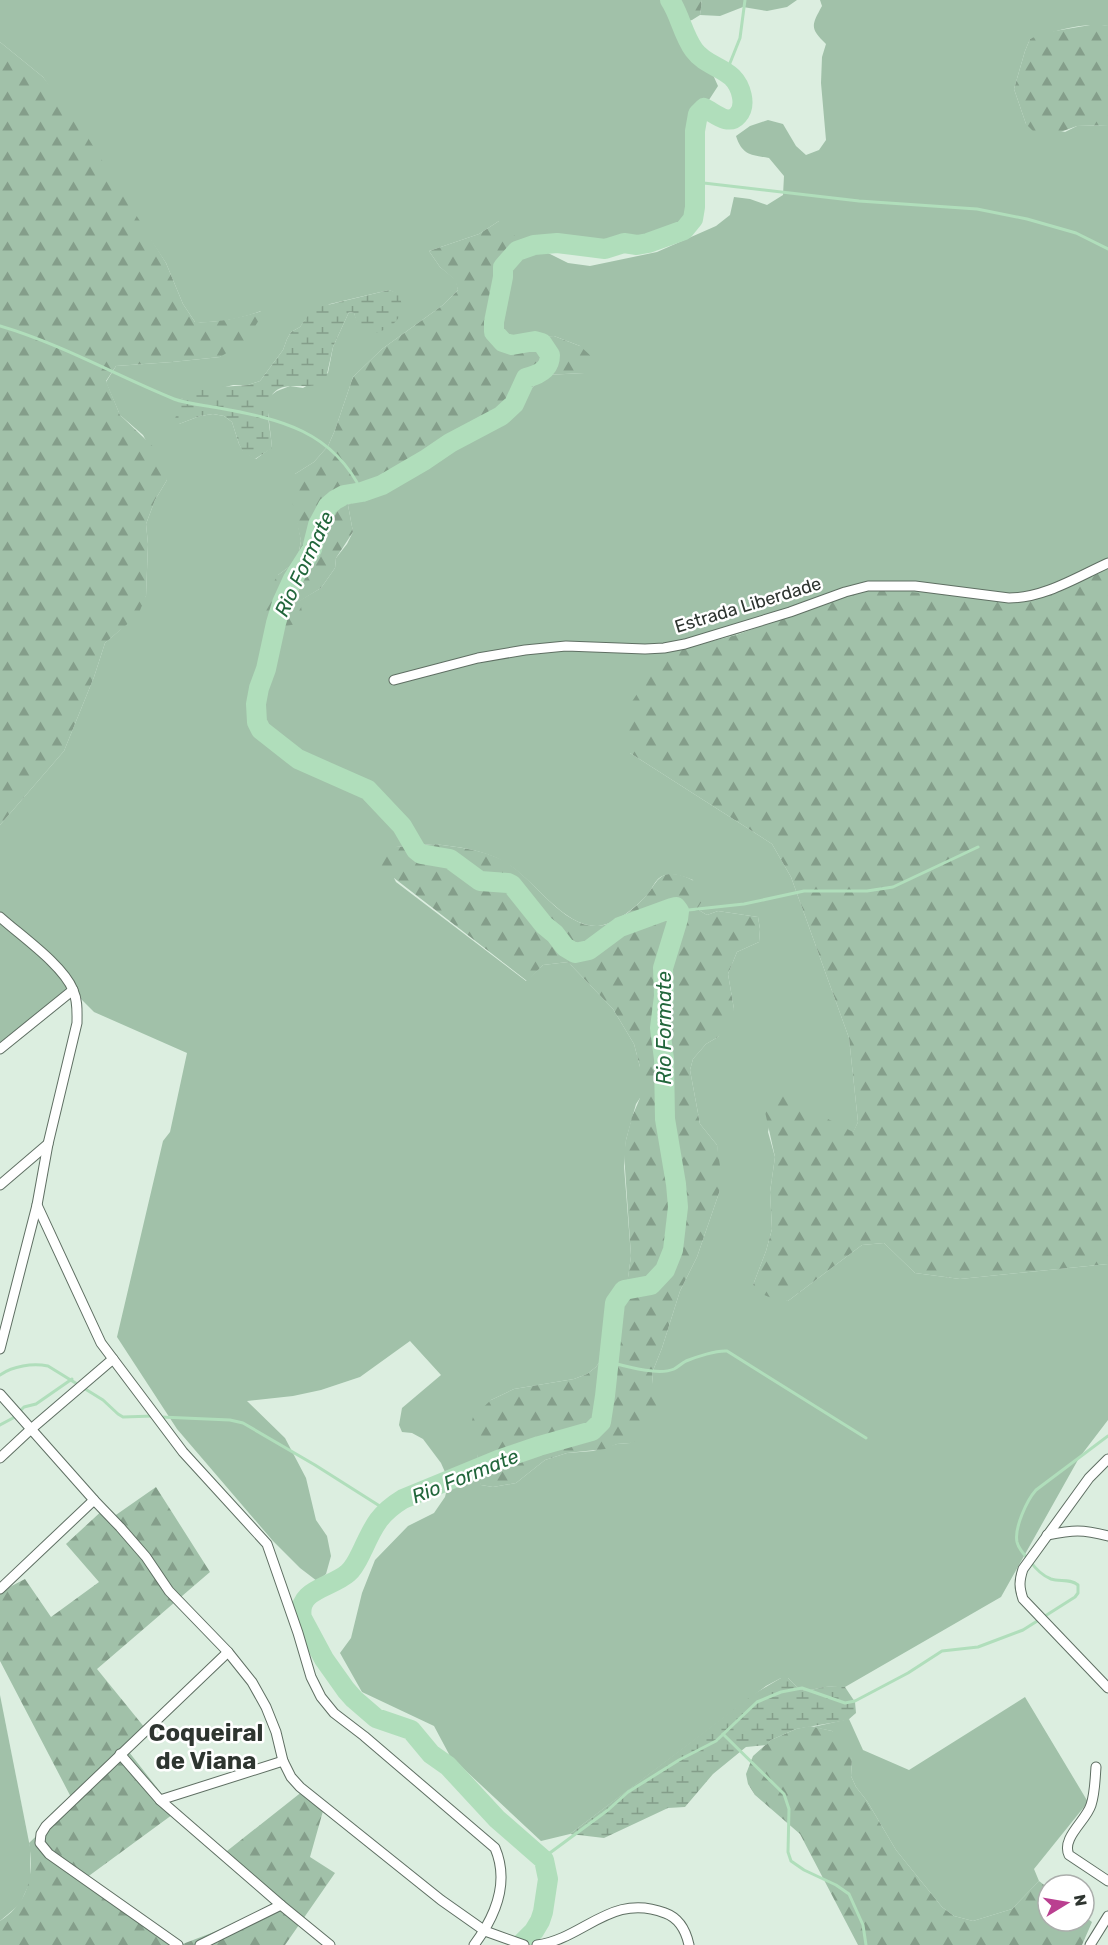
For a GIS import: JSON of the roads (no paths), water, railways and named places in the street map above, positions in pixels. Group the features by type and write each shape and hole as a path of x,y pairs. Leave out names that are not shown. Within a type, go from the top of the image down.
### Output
{"street":[{"name":"Estrada Liberdade","path":"393,680 478,658 525,650 566,646 645,649 686,644 868,586 915,586 1025,598 1040,594 1108,563"},
{"path":"0,917 59,969 74,990 77,1005 77,1023 48,1144 37,1205 0,1349"},
{"path":"0,1049 74,990"},
{"path":"0,1185 48,1144"},
{"path":"37,1205 101,1343 183,1452 267,1544 311,1677 321,1697 327,1705 495,1848 500,1866 501,1888 496,1909 474,1945"},
{"path":"0,1458 113,1359"},
{"path":"0,1394 146,1557 169,1591 228,1652 252,1682 266,1707 276,1732 283,1761 291,1777 300,1787 441,1900 484,1931 524,1945"},
{"path":"1108,1459 1089,1478 1047,1535 1023,1569 1019,1580 1023,1599 1108,1688"},
{"path":"0,1589 94,1500"},
{"path":"1047,1535 1086,1530 1108,1536"},
{"path":"178,1945 49,1854 40,1843 41,1834 46,1826 228,1652"},
{"path":"120,1754 160,1800 330,1945"},
{"path":"160,1800 283,1761"},
{"path":"1096,1767 1091,1804 1067,1842 1066,1849 1069,1855 1108,1881"},
{"path":"200,1945 281,1905"},
{"path":"537,1945 552,1942 606,1915 639,1907 655,1909 672,1916 687,1934 689,1945"},
{"path":"1090,1945 1108,1916"}],"waterway":[{"name":"Rio Formate","path":"520,1945 534,1931 543,1912 548,1879 544,1860 497,1819 448,1766 431,1754 411,1730 376,1718 354,1699 324,1659 302,1618 302,1608 309,1595 350,1571 357,1562 378,1520 403,1499 498,1460 592,1431 601,1422 615,1303 624,1290 651,1285 665,1270 673,1250 678,1207 665,1119 664,1059 660,1028 664,996 663,968 679,911 676,907 672,908 620,927 589,950 575,953 565,947 544,925 512,885 480,881 450,859 421,854 416,850 402,826 368,790 298,759 261,730 257,722 256,704 282,603 293,579 312,549 318,525 328,506 344,495 382,485 450,443 501,416 514,404 526,378 546,368 550,355 542,343 535,341 512,345 503,342 494,332 503,267 517,251 534,245 557,243 605,249 624,243 637,245 684,230 693,219 695,131 698,114 704,108 721,118 730,120 741,111 742,101 738,85 732,77 702,59 694,50 670,0"},
{"path":"726,73 740,38 745,0"},
{"path":"695,182 859,201 977,209 1027,219 1076,233 1108,249"},
{"path":"0,326 66,351 174,399 263,417 302,431 336,455 350,471 362,492"},
{"path":"679,911 744,904 804,891 867,891 893,887 978,847"},
{"path":"609,1362 642,1370 667,1371 686,1361 727,1351 866,1438"},
{"path":"0,1375 23,1366 48,1366 103,1400 123,1417 154,1416"},
{"path":"0,1425 13,1418 24,1407 36,1404 72,1379"},
{"path":"161,1417 230,1420 243,1423 386,1510"},
{"path":"543,1858 608,1810 628,1792 679,1760 716,1741 757,1702 781,1692 802,1688 845,1703 855,1701 908,1673 942,1651 978,1647 1023,1630 1075,1597 1078,1593 1078,1585 1051,1579 1042,1574 1022,1552 1017,1542 1017,1529 1025,1507 1036,1490 1108,1436"},
{"path":"723,1734 784,1794 789,1809 788,1852 791,1861 849,1894 863,1925 866,1945"}],"district":[{"name":"Coqueiral de Viana","path":"206,1747"}]}
